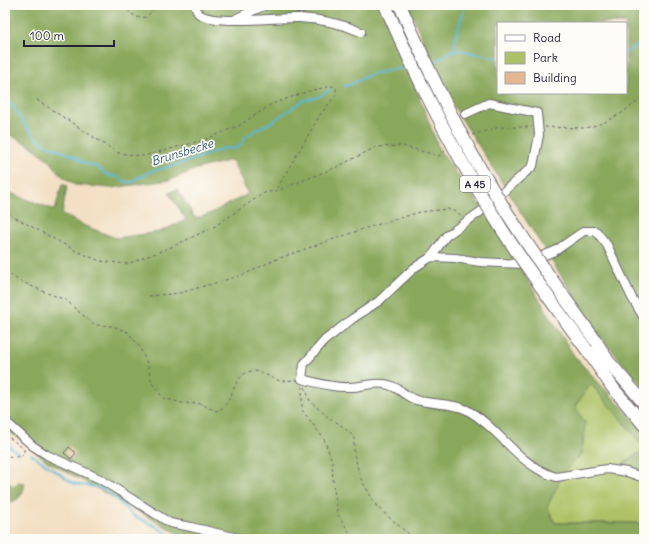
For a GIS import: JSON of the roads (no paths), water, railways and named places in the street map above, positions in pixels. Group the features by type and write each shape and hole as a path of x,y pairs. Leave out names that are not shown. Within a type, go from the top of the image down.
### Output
{"highway":[{"name":"A 45","path":"385,5 434,110 463,164 503,230 613,388 644,425"},
{"name":"A 45","path":"400,5 445,104 473,156 508,215 554,284 596,340 608,361 644,404"}],"street":[{"path":"195,5 198,13 207,18 231,20 299,18 346,26 361,32"},
{"path":"231,20 266,5"},
{"path":"465,114 489,103 537,113 539,135 533,166 480,212 446,236 431,257 414,268 379,301 352,318 324,341 304,364 302,379 331,386 344,387 370,383 384,384 394,386 414,400 452,405 465,409 480,418 517,454 548,474 556,477 607,469 627,472 644,478"},
{"path":"431,257 456,258 480,262 522,264 555,251 584,231 596,231 608,245 632,298 644,318"},
{"path":"5,420 33,446 47,455 100,479 170,523 242,539"}],"waterway":[{"path":"452,50 455,47 457,32 465,5"},
{"name":"Brunsbecke","path":"627,52 634,47 644,43"},
{"name":"Brunsbecke","path":"432,64 450,52 459,50 497,58"},
{"name":"Brunsbecke","path":"344,86 348,86 371,74 408,67"},
{"name":"Brunsbecke","path":"5,98 36,138 45,144 76,157 82,162 99,168 107,175 118,177 126,182 134,182 138,177 143,177 148,172 184,163 224,148 234,149 242,143 244,138 272,122 302,101 318,97 330,90"},
{"path":"5,443 18,453"},
{"path":"31,454 73,483 106,490 134,516 157,527 170,536 181,539"}]}
